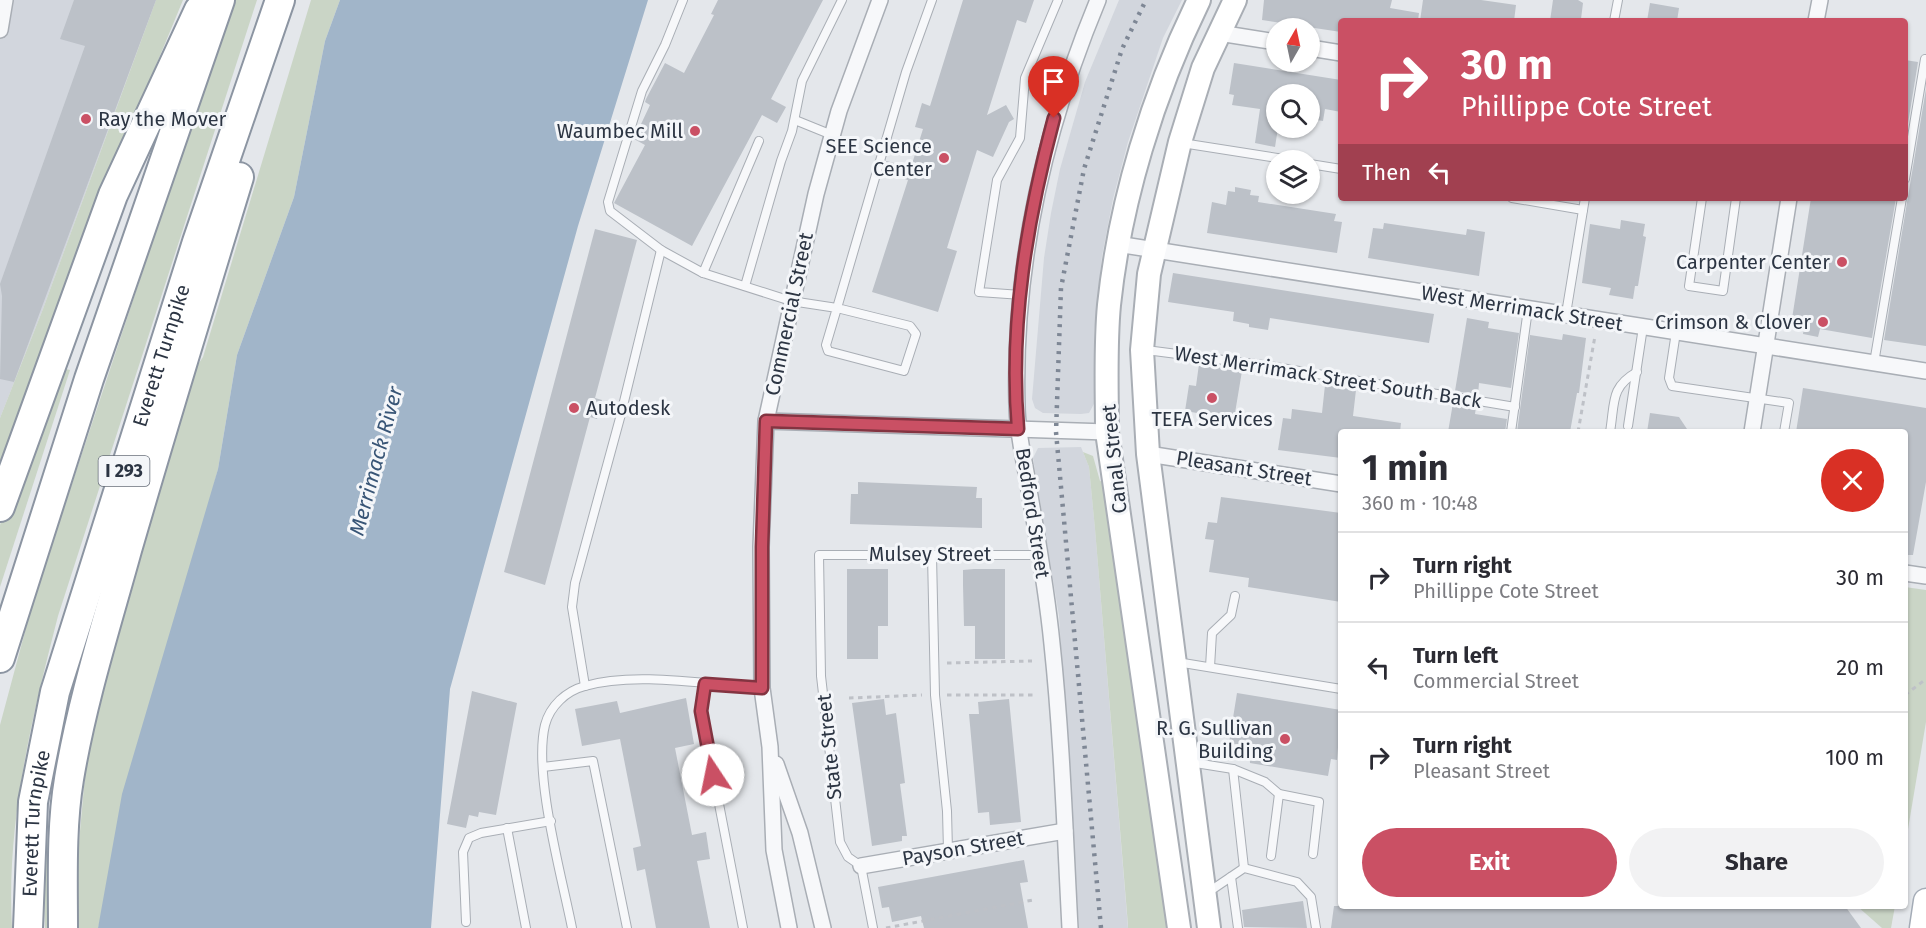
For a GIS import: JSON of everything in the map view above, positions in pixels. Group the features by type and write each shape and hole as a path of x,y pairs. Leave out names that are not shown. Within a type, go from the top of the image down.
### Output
{"highway":[{"path":"0,507 113,195 204,0"},
{"path":"0,658 89,379 220,0"},
{"path":"63,928 64,839 69,780 99,648 155,452 240,173 276,13"},
{"name":"Everett Turnpike","path":"28,928 33,802 55,692 196,242 276,13"}],"main road":[{"path":"1922,928 1926,901"}],"street":[{"path":"0,30 5,0"},
{"name":"Commercial Street","path":"789,928 774,850 770,747 762,688 762,547 766,421 791,301 832,135 880,0"},
{"name":"Bedford Street","path":"1071,928 1053,648 1040,555 1018,429 1020,295 1031,216 1045,152 1077,50 1098,0"},
{"name":"Canal Street","path":"1179,928 1107,432 1109,306 1117,244 1144,141 1164,84 1199,0"},
{"name":"Canal Street","path":"1209,928 1148,454 1142,350 1144,309 1180,142 1203,68 1235,0"},
{"path":"1817,18 1820,0"},
{"path":"1219,33 1266,40"},
{"path":"1320,50 1338,53"},
{"path":"1753,429 1789,201"},
{"name":"West Merrimack Street","path":"1117,244 1926,371"},
{"path":"766,421 1107,432"},
{"name":"Pleasant Street","path":"1148,454 1338,484"},
{"path":"1908,573 1926,576"},
{"name":"Commercial Street","path":"770,747 800,833 823,928"},
{"name":"Payson Street","path":"861,866 1065,831"}],"lane":[{"path":"683,0 665,45 642,91 608,202 610,211 661,250 703,273 791,301 837,308 910,326 916,333 904,371 828,351 826,345 837,308 906,72 932,0"},
{"path":"746,286 795,120 802,81 842,0"},
{"path":"1020,295 979,292 995,187 1020,138 1025,78 1058,0"},
{"path":"1615,18 1618,0"},
{"path":"1908,160 1924,59"},
{"path":"795,120 832,135"},
{"path":"703,273 759,141"},
{"path":"1180,142 1266,156"},
{"path":"1320,166 1338,169"},
{"path":"1530,201 1583,210"},
{"path":"1566,315 1584,201"},
{"path":"1702,201 1689,286 1723,291 1736,201"},
{"path":"1874,363 1901,201"},
{"path":"585,686 572,607 575,583 620,418 661,250"},
{"path":"1511,429 1528,309"},
{"path":"1628,426 1644,327"},
{"path":"1676,332 1669,378 1672,386 1788,403 1784,429"},
{"name":"West Merrimack Street South Back","path":"1142,350 1263,365 1515,407"},
{"path":"1610,429 1617,388 1621,381 1636,372"},
{"name":"Mulsey Street","path":"819,555 1040,555"},
{"name":"State Street","path":"819,555 821,676 840,842 848,857 861,866"},
{"path":"932,555 935,695 947,811 948,851"},
{"path":"1210,667 1212,633 1231,615 1235,596"},
{"path":"1176,662 1338,688"},
{"path":"572,928 543,767 544,726 549,714 569,692 585,686 635,679 762,688"},
{"path":"705,684 701,711 743,928"},
{"path":"543,767 593,761 627,928"},
{"path":"1188,762 1233,769 1265,782 1279,794 1319,802 1313,854"},
{"path":"1233,769 1244,868"},
{"path":"1271,856 1279,794"},
{"path":"466,922 463,852 469,838 507,828 551,821"},
{"path":"507,828 526,928"},
{"path":"861,866 873,928"},
{"path":"1204,896 1244,868 1297,882 1311,897 1316,928"},
{"path":"1231,877 1238,928"}],"path":[{"path":"1579,429 1595,335"},
{"path":"934,663 1032,662"},
{"path":"1908,693 1926,679"},
{"path":"849,698 1035,695"},
{"path":"1330,754 1338,755"},
{"path":"884,928 1033,900"}],"shaded area":[{"path":"0,0 156,0 43,309 0,418"},
{"path":"1119,0 1182,0 1163,38 1128,142 1113,199 1102,256 1094,334 1095,402 1089,413 1043,413 1035,408 1032,399 1044,258 1051,213 1060,169 1085,82"},
{"path":"1081,447 1089,467 1128,928 1079,928 1059,616 1033,458 1038,448"}],"green space":[{"path":"156,0 183,0 90,225 0,473 0,418 43,309"},
{"path":"236,0 257,0 58,616 30,731 17,810 11,889 12,928 0,928 0,725 34,598 177,168"},
{"path":"311,0 340,0 325,41 294,197 237,355 218,469 98,928 78,928 75,887 88,742 185,384 203,357"},
{"path":"62,368 70,370 0,587 0,525 18,474"},
{"path":"1083,452 1093,456 1100,481 1105,482 1168,928 1128,928 1095,529 1089,467"},
{"path":"1908,587 1926,590 1926,722 1908,829"},
{"path":"70,698 77,701 54,928 45,928 47,841"},
{"path":"1860,909 1894,909 1891,928 1882,928"}],"water":[{"name":"Merrimack River","path":"340,0 648,0 578,226 450,689 431,928 98,928 122,794 218,469 237,355 294,197 325,41"}],"building":[{"name":"Ray the Mover","path":"74,0 156,0 14,382 0,379 2,296 0,284 85,46 60,39"},
{"name":"Waumbec Mill","path":"718,0 823,0 771,99 786,107 777,123 762,115 692,246 614,203 645,145 634,139 650,105 645,102 646,99 665,63 684,73 714,15 711,14"},
{"name":"SEE Science Center","path":"963,0 1034,0 1026,23 1017,20 987,115 1006,105 1014,119 1009,122 993,157 977,150 947,248 957,251 938,312 872,292 908,180 883,172 886,161 911,167 923,129 915,127 922,103 930,106"},
{"path":"1264,0 1392,0 1390,8 1419,13 1418,18 1338,18 1338,32 1320,29 1320,18 1266,18 1266,21 1262,20"},
{"path":"1423,0 1481,0 1516,5 1514,18 1420,18"},
{"path":"1553,0 1578,0 1583,3 1581,18 1550,18"},
{"path":"1650,3 1679,8 1677,18 1648,18"},
{"path":"1908,60 1918,62 1908,124"},
{"path":"1234,63 1266,68 1266,72 1291,72 1338,80 1338,111 1325,109 1323,121 1320,121 1320,84 1266,84 1266,138 1276,138 1275,147 1255,143 1260,109 1232,105 1234,95 1229,94"},
{"path":"1926,89 1926,346 1884,340"},
{"path":"1235,187 1251,190 1250,195 1259,196 1258,202 1336,214 1334,221 1342,222 1337,253 1207,233 1212,202 1226,205 1228,191 1235,192"},
{"name":"Carpenter Center","path":"1811,201 1895,201 1872,338 1820,329 1818,337 1803,334 1804,327 1791,325"},
{"path":"1621,220 1645,224 1643,236 1646,237 1638,286 1635,286 1633,299 1609,295 1611,288 1582,283 1590,224 1620,229"},
{"path":"1384,223 1466,235 1467,229 1485,232 1479,276 1368,258 1373,228 1383,229"},
{"name":"Autodesk","path":"595,229 637,240 595,398 602,400 597,419 590,417 545,585 504,572"},
{"path":"1173,273 1434,314 1429,343 1270,318 1268,330 1249,327 1249,324 1233,321 1234,312 1168,302"},
{"path":"1467,318 1489,322 1488,328 1519,333 1511,388 1479,383 1478,395 1455,391"},
{"path":"1563,334 1586,338 1579,393 1577,393 1571,429 1517,429 1530,335 1562,340"},
{"name":"TEFA Services","path":"1199,364 1242,371 1234,419 1185,411 1189,385 1196,386"},
{"path":"1325,385 1356,390 1353,416 1401,423 1400,429 1338,429 1338,458 1278,450 1283,418 1291,419 1292,409 1322,413"},
{"path":"1803,388 1926,408 1926,482 1913,555 1908,555 1908,429 1796,429"},
{"path":"1453,403 1476,407 1475,414 1507,419 1505,429 1449,429"},
{"path":"1650,413 1679,417 1687,429 1647,429"},
{"path":"858,482 977,487 976,498 982,498 982,528 850,524 851,494 858,494"},
{"path":"1221,497 1338,513 1338,602 1248,587 1249,578 1209,572 1214,540 1205,539 1208,522 1217,523"},
{"path":"847,569 888,569 888,626 878,626 878,659 847,659"},
{"path":"1005,569 1005,659 975,659 975,626 964,626 963,585 963,570"},
{"path":"472,691 517,703 496,815 479,812 478,817 469,815 466,828 447,824"},
{"name":"R. G. Sullivan Building","path":"1237,693 1338,710 1337,760 1331,759 1328,776 1250,763 1249,746 1229,743"},
{"path":"686,698 694,744 675,748 692,835 706,832 710,859 697,861 710,928 656,928 645,869 637,871 633,848 641,846 620,739 582,746 575,709 617,701 620,713"},
{"path":"884,699 886,715 896,713 905,783 900,784 907,836 902,836 902,841 872,846 852,703"},
{"path":"1009,699 1021,822 990,825 989,812 978,813 969,714 979,714 978,702"},
{"path":"1024,860 1028,882 1020,883 1028,928 924,928 921,916 892,922 889,907 882,908 878,887"},
{"path":"1303,901 1307,928 1244,927 1242,910"},
{"path":"1334,906 1338,906 1338,909 1847,909 1861,928 1331,928"}],"railway":[{"path":"1101,928 1056,432 1061,288 1084,169 1122,49 1146,0"}],"place":[{"name":"Ray the Mover","path":"86,119"},
{"name":"Waumbec Mill","path":"695,131"},
{"name":"SEE Science Center","path":"944,158"},
{"name":"Carpenter Center","path":"1842,262"},
{"name":"Crimson & Clover","path":"1823,322"},
{"name":"TEFA Services","path":"1212,398"},
{"name":"Autodesk","path":"574,408"},
{"name":"R. G. Sullivan Building","path":"1285,739"}],"route":[{"path":"713,775 701,711 705,684 762,688 762,547 766,421 1018,429 1017,357 1024,259 1042,163 1054,118"}]}
